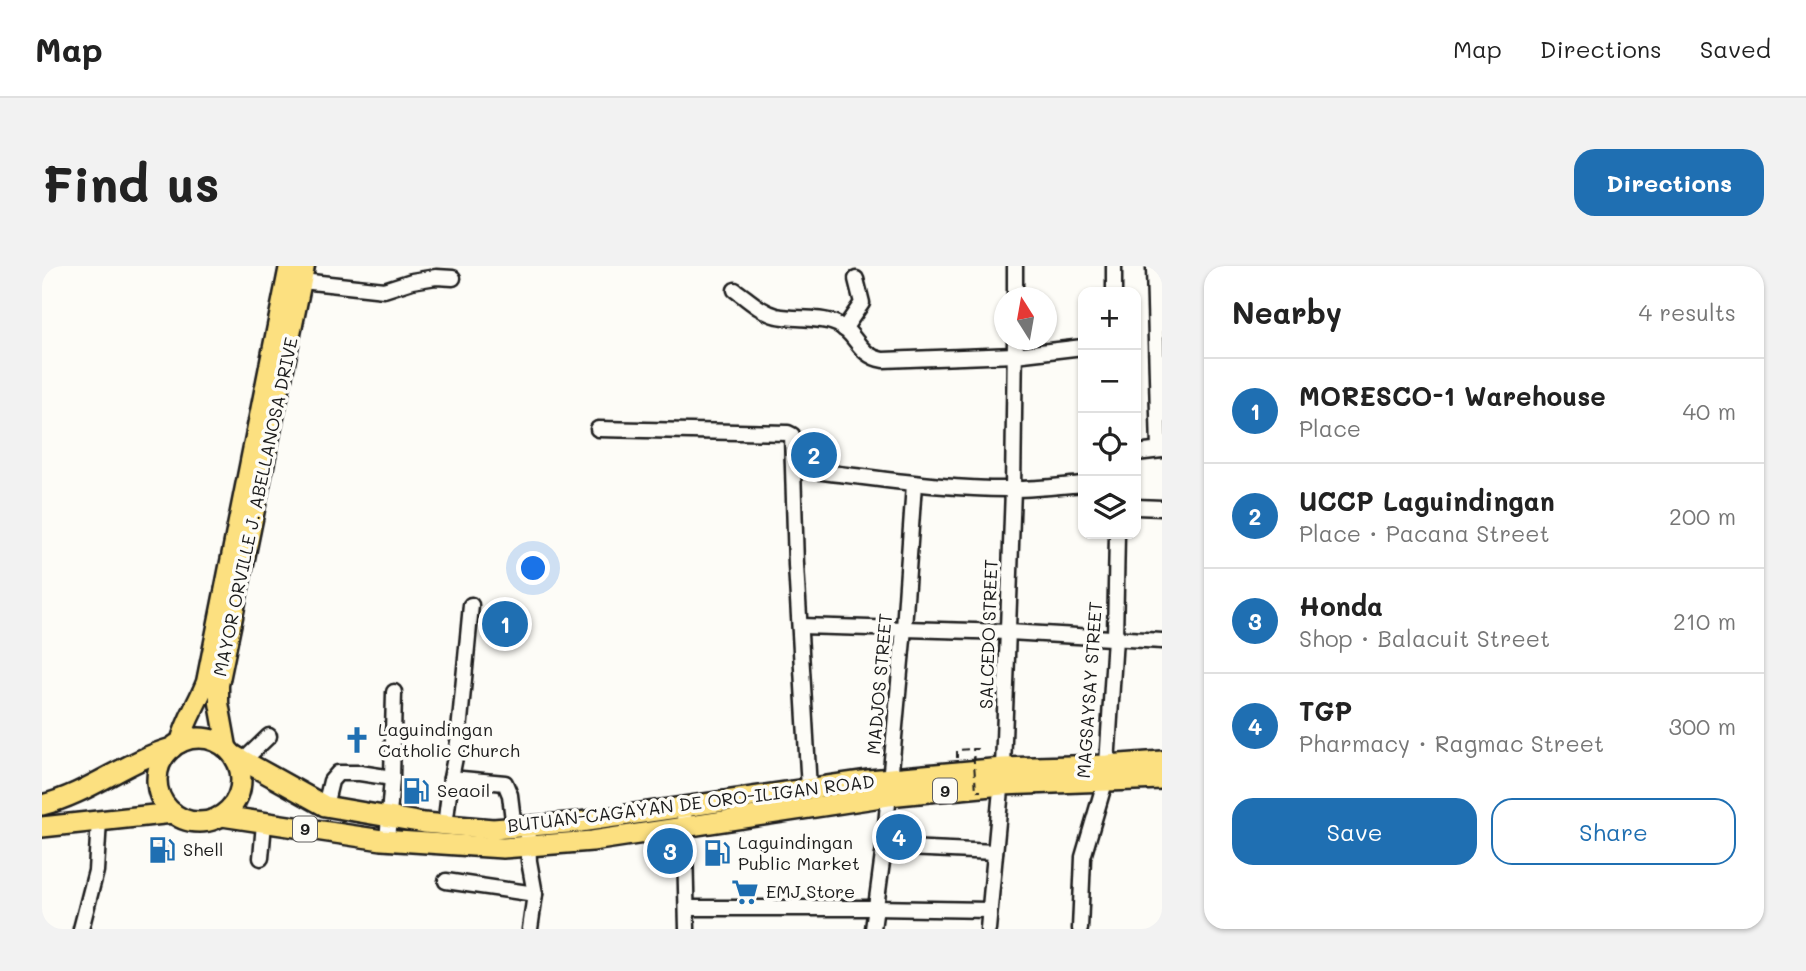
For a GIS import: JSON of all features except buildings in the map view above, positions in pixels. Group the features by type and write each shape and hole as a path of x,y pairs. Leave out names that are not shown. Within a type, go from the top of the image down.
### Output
{"highway":[{"name":"9","path":"43,803 76,792 143,758 199,738 218,742 235,755"},
{"path":"173,814 161,799 157,781 161,762 176,745"},
{"path":"222,816 237,799 241,789 242,777 235,755"},
{"name":"BUTUAN-CAGAYAN DE ORO-ILIGAN ROAD","path":"235,755 324,806 445,826 524,834 685,817 889,787 1003,777 1106,773 1162,779"},
{"name":"BUTUAN-CAGAYAN DE ORO-ILIGAN ROAD","path":"1106,773 1162,761"},
{"name":"BUTUAN-CAGAYAN DE ORO-ILIGAN ROAD","path":"685,817 809,789 889,787"},
{"name":"9","path":"42,827 173,814 202,822 222,816"},
{"name":"BUTUAN-CAGAYAN DE ORO-ILIGAN ROAD","path":"222,816 387,841 503,848 524,834"}],"main road":[{"name":"MAYOR ORVILLE J. ABELLANOSA DRIVE","path":"176,745 206,682 289,266"},
{"name":"MAYOR ORVILLE J. ABELLANOSA DRIVE","path":"235,755 219,703 219,685 304,273"}],"street":[{"path":"1015,266 1015,287"},
{"path":"1114,266 1114,287"},
{"path":"1141,452 1160,450 1154,268"},
{"path":"304,273 384,290 412,281 436,277 453,278"},
{"path":"844,328 862,303 856,279"},
{"path":"735,290 766,312 777,316 835,323 844,328 864,352 873,358 883,360 994,349"},
{"path":"1057,347 1078,347"},
{"name":"SALCEDO STREET","path":"988,929 1003,777 1015,350"},
{"path":"598,429 788,433 793,439 794,509 809,789"},
{"path":"794,469 914,484 1013,489 1078,484"},
{"name":"MADJOS STREET","path":"873,929 884,847 914,484"},
{"path":"1141,506 1162,508"},
{"name":"MAGSAYSAY STREET","path":"1080,929 1083,857 1106,773 1115,638 1117,539"},
{"path":"445,826 458,742 471,605"},
{"path":"800,626 1009,632 1162,641"},
{"path":"387,841 393,778 394,692"},
{"path":"235,755 269,736"},
{"path":"324,806 331,781 338,773 393,778"},
{"path":"451,778 505,783 524,834 535,894 530,929"},
{"path":"685,817 687,929"},
{"path":"81,929 96,871 99,820"},
{"path":"261,858 264,823"},
{"path":"884,847 995,852"},
{"path":"446,881 535,894"},
{"path":"687,908 989,910"}],"path":[{"path":"973,749 976,791 981,791"},
{"path":"957,750 978,749"}],"tunnel":[{"path":"155,850 168,851"}],"place":[{"name":"UCCP Laguindingan","path":"814,455"},
{"name":"MORESCO-1 Warehouse","path":"505,624"},
{"name":"Laguindingan Catholic Church","path":"357,740"},
{"name":"Seaoil","path":"416,791"},
{"name":"TGP","path":"899,837"},
{"name":"Shell","path":"162,850"},
{"name":"Honda","path":"670,851"},
{"name":"Laguindingan Public Market","path":"717,853"},
{"name":"EMJ Store","path":"745,892"}]}
